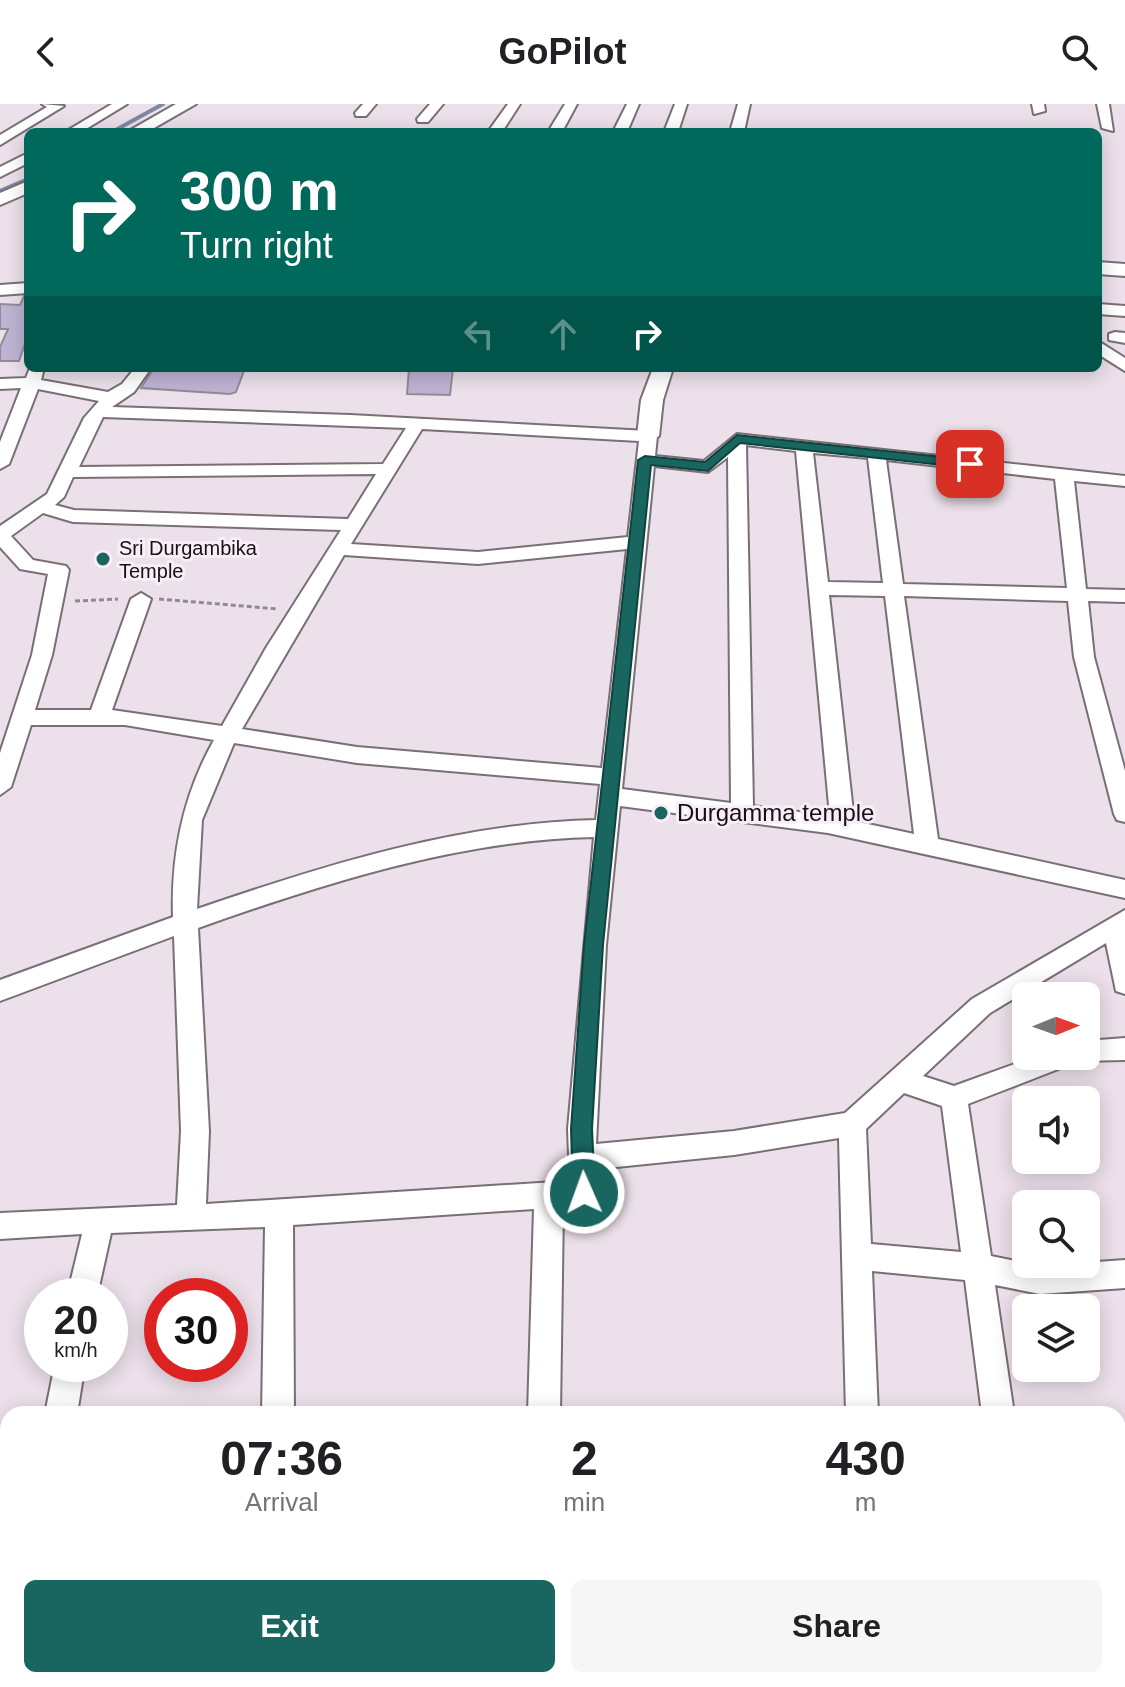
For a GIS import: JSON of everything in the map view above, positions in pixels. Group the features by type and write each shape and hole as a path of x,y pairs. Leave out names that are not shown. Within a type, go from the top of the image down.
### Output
{"street":[{"path":"79,128 121,104"},
{"path":"143,128 188,104"},
{"path":"423,119 437,104"},
{"path":"498,128 514,104"},
{"path":"557,128 571,104"},
{"path":"622,128 633,104"},
{"path":"672,128 681,104"},
{"path":"738,128 744,104"},
{"path":"0,141 55,105"},
{"path":"1107,106 1108,128"},
{"path":"0,157 24,158"},
{"path":"0,173 24,159"},
{"path":"0,200 24,188"},
{"path":"1102,268 1125,270"},
{"path":"0,290 24,288"},
{"path":"1102,309 1125,311"},
{"path":"1102,349 1125,366"},
{"path":"0,787 42,655 59,570 27,565 0,536 55,497 93,418 128,388 140,372"},
{"path":"0,1226 31,1222 191,1218 584,1193 582,1129 594,945 645,460 658,372"},
{"path":"0,464 27,401 34,376"},
{"path":"0,384 34,376 107,405 648,436"},
{"path":"191,1218 195,1131 184,889 191,820 228,734 297,613 417,424"},
{"path":"645,460 708,467 737,439 1125,481"},
{"path":"737,439 742,813"},
{"path":"804,446 843,828"},
{"path":"876,454 927,846"},
{"path":"69,472 388,469"},
{"path":"1064,475 1084,657 1125,814"},
{"path":"41,507 73,516 351,525"},
{"path":"336,549 478,558 636,542"},
{"path":"818,588 1125,596"},
{"path":"99,717 141,599"},
{"path":"22,717 99,717 357,755 610,786 742,813 843,828 1125,889"},
{"path":"0,991 186,921 433,847 543,828 606,828"},
{"path":"583,1158 734,1143 852,1124 981,1006 1121,923 1125,984"},
{"path":"1100,1051 1125,1049"},
{"path":"900,1080 954,1098 1030,1070"},
{"path":"954,1098 967,1173 976,1267 997,1406"},
{"path":"852,1124 862,1406"},
{"path":"544,1406 549,1195"},
{"path":"278,1406 279,1212"},
{"path":"86,1278 100,1220"},
{"path":"855,1256 976,1267 1040,1280 1125,1274"},
{"path":"62,1406 67,1382"}],"path":[{"path":"53,602 167,598 297,613"}],"building":[{"path":"24,296 24,347 19,361 0,361 0,347 8,329 0,329 0,304 20,305"},
{"path":"151,372 244,372 236,392 230,394 141,388"},
{"path":"409,372 453,372 450,395 407,394"}],"waterway":[{"path":"119,128 163,104"},
{"path":"0,191 24,181"}],"place":[{"name":"Sri Durgambika Temple","path":"103,559"},
{"name":"Durgamma temple","path":"661,813"}],"route":[{"path":"584,1193 582,1129 594,945 645,460 708,467 737,439 970,464"}]}
